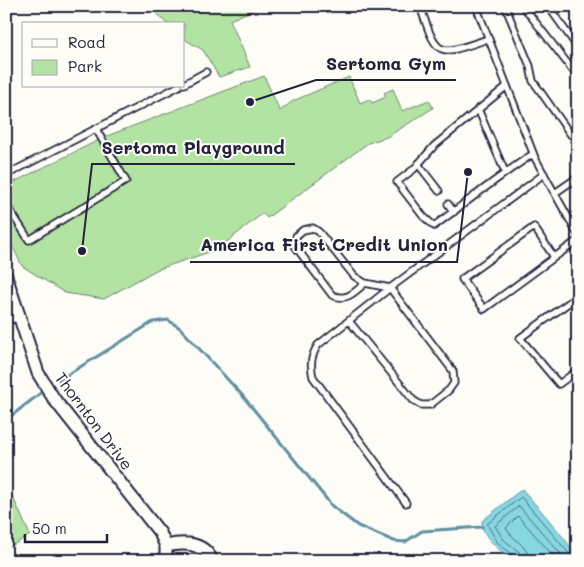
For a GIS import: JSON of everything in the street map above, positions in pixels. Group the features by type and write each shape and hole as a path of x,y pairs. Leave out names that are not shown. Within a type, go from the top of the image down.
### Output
{"street":[{"name":"Thornton Drive","path":"6,276 38,373 54,399 160,533 166,546"},
{"path":"6,318 19,315"},
{"path":"166,561 166,546 179,543 193,544 205,549 212,561"}],"lane":[{"path":"420,6 430,36 437,47 445,51 455,51 488,38"},
{"path":"476,6 533,154 578,235"},
{"path":"505,6 530,66 533,81 571,135 578,134"},
{"path":"522,6 578,77"},
{"path":"548,6 578,48"},
{"path":"185,83 206,72"},
{"path":"507,86 434,146 418,164 397,182 434,226 505,172 533,154"},
{"path":"6,175 175,88"},
{"path":"478,109 505,172"},
{"path":"6,204 29,240 126,181 96,129"},
{"path":"418,164 439,191"},
{"path":"406,502 312,377 311,365 313,354 318,345 390,288 544,174"},
{"path":"554,193 578,177"},
{"path":"448,204 454,212"},
{"path":"554,257 534,227 462,279 484,309 578,240"},
{"path":"349,321 413,400 421,405 430,405 449,390 454,383 454,370 390,288 366,283 354,276 319,232 313,228 303,230 296,236 295,246 332,295 338,298 346,298 366,283"},
{"path":"578,296 520,338 559,384 578,370"}],"green space":[{"path":"150,6 262,6 230,20 250,67 219,77 203,50 185,40 185,22 165,22"},
{"path":"264,76 280,111 293,101 349,77 360,103 370,99 372,103 386,97 384,93 393,89 402,111 429,100 433,108 387,137 368,143 267,218 263,213 218,249 156,270 104,299 65,293 22,266 6,233 6,186 107,136"},
{"path":"6,482 30,535 6,549"}],"water":[{"path":"522,489 571,547 578,561 511,561 488,538 482,521"}],"waterway":[{"path":"59,380 153,322 168,320 180,328 242,395 332,506 358,526 394,541 405,542 422,531 482,527"},
{"path":"6,420 42,392"}],"place":[{"name":"Sertoma Gym","path":"250,102"},
{"name":"America First Credit Union","path":"468,172"},
{"name":"Sertoma Playground","path":"82,251"}]}
